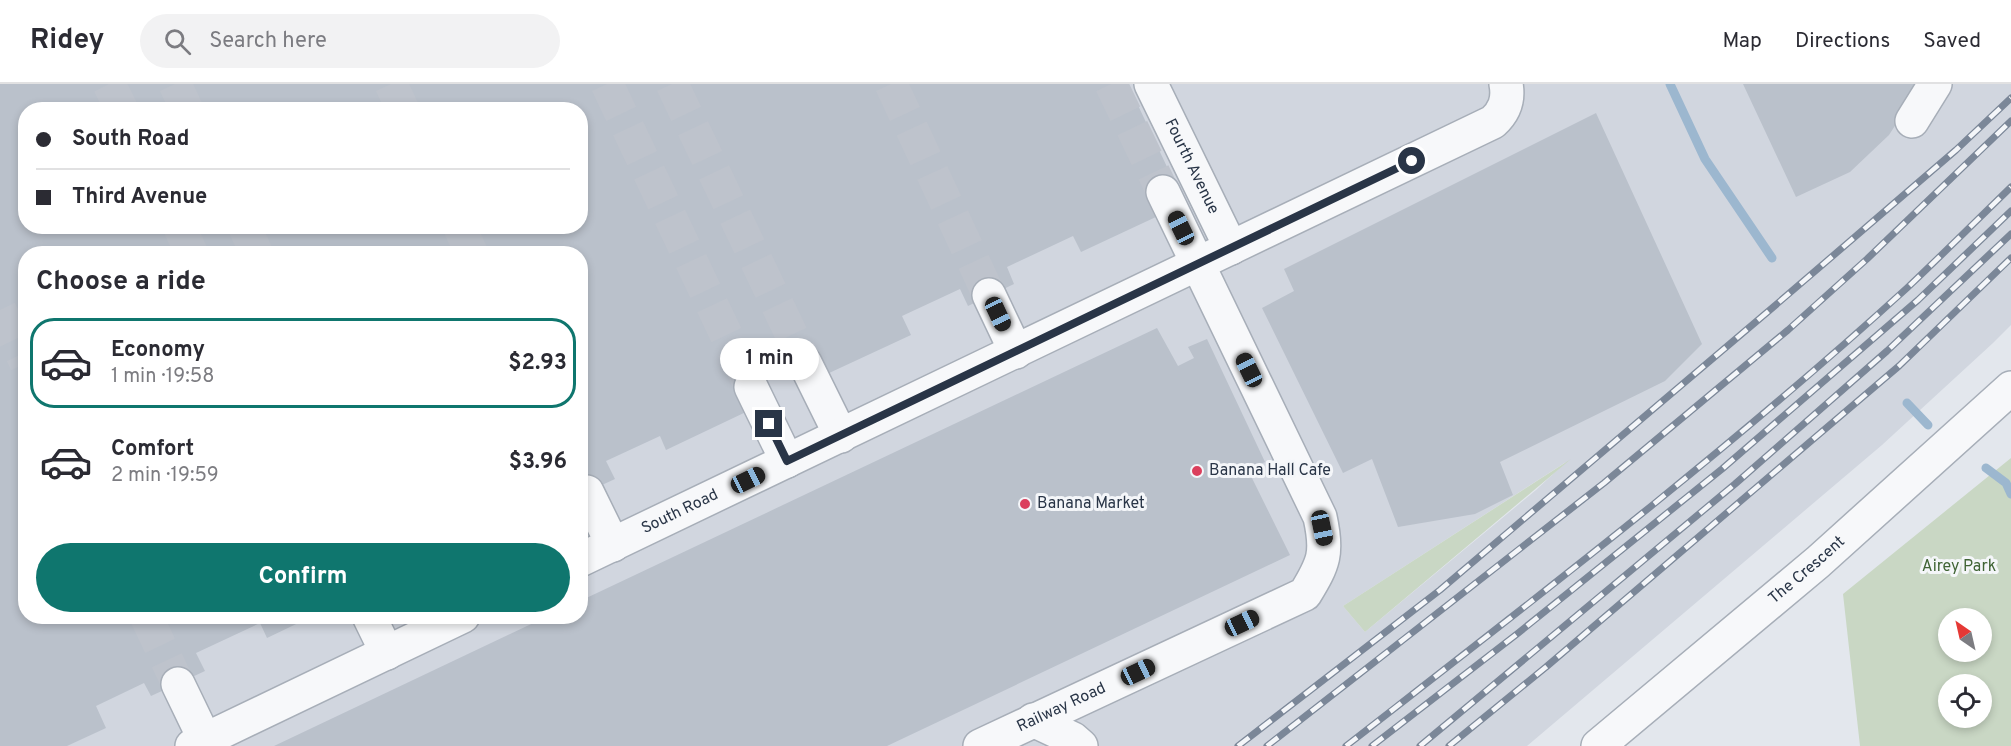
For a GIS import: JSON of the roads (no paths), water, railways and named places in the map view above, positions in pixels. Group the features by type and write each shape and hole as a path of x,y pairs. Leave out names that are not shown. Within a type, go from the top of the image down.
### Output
{"street":[{"name":"Fourth Avenue","path":"1151,84 1231,248"},
{"name":"South Road","path":"588,556 1493,122 1501,114 1506,104 1506,84"},
{"path":"1912,121 1935,84"},
{"path":"1163,192 1198,265"},
{"name":"Railway Road","path":"980,746 1305,594 1320,570 1326,544 1320,517 1198,265"},
{"path":"989,296 1016,352"},
{"path":"805,363 841,436"},
{"path":"752,387 787,461"},
{"name":"The Crescent","path":"1598,746 1818,562 2011,388"},
{"path":"588,494 613,545"},
{"path":"373,624 387,653"},
{"path":"178,684 198,743 387,653 437,624"},
{"path":"1033,720 1073,739 1081,746"}],"waterway":[{"path":"1670,84 1705,159 1772,258"},
{"path":"1907,403 1928,425"},
{"path":"1986,468 2006,483 2011,494"}],"tunnel":[{"path":"109,84 118,102"},
{"path":"175,84 183,102"},
{"path":"391,84 399,102"},
{"path":"607,84 751,387"},
{"path":"672,84 805,363"},
{"path":"891,84 989,295"},
{"path":"1111,84 1163,192"},
{"path":"183,234 188,246"},
{"path":"248,234 253,246"},
{"path":"463,234 468,246"},
{"path":"0,310 18,347"},
{"path":"150,624 178,684"}],"railway":[{"path":"1238,746 1440,590 1956,150 2011,98"},
{"path":"1267,746 1604,483 1788,330 1867,259 2011,121"},
{"path":"1346,746 1631,523 1771,408 1907,288 2011,187"},
{"path":"1372,746 1517,634 1722,469 1918,300 2011,211"},
{"path":"1420,746 1735,484 1887,351 2011,234"},
{"path":"1449,746 1546,667 1899,366 2011,258"}],"place":[{"name":"Banana Hall Cafe","path":"1197,471"},
{"name":"Banana Market","path":"1025,504"}],"park label":[{"name":"Airey Park","path":"1959,567"}]}
